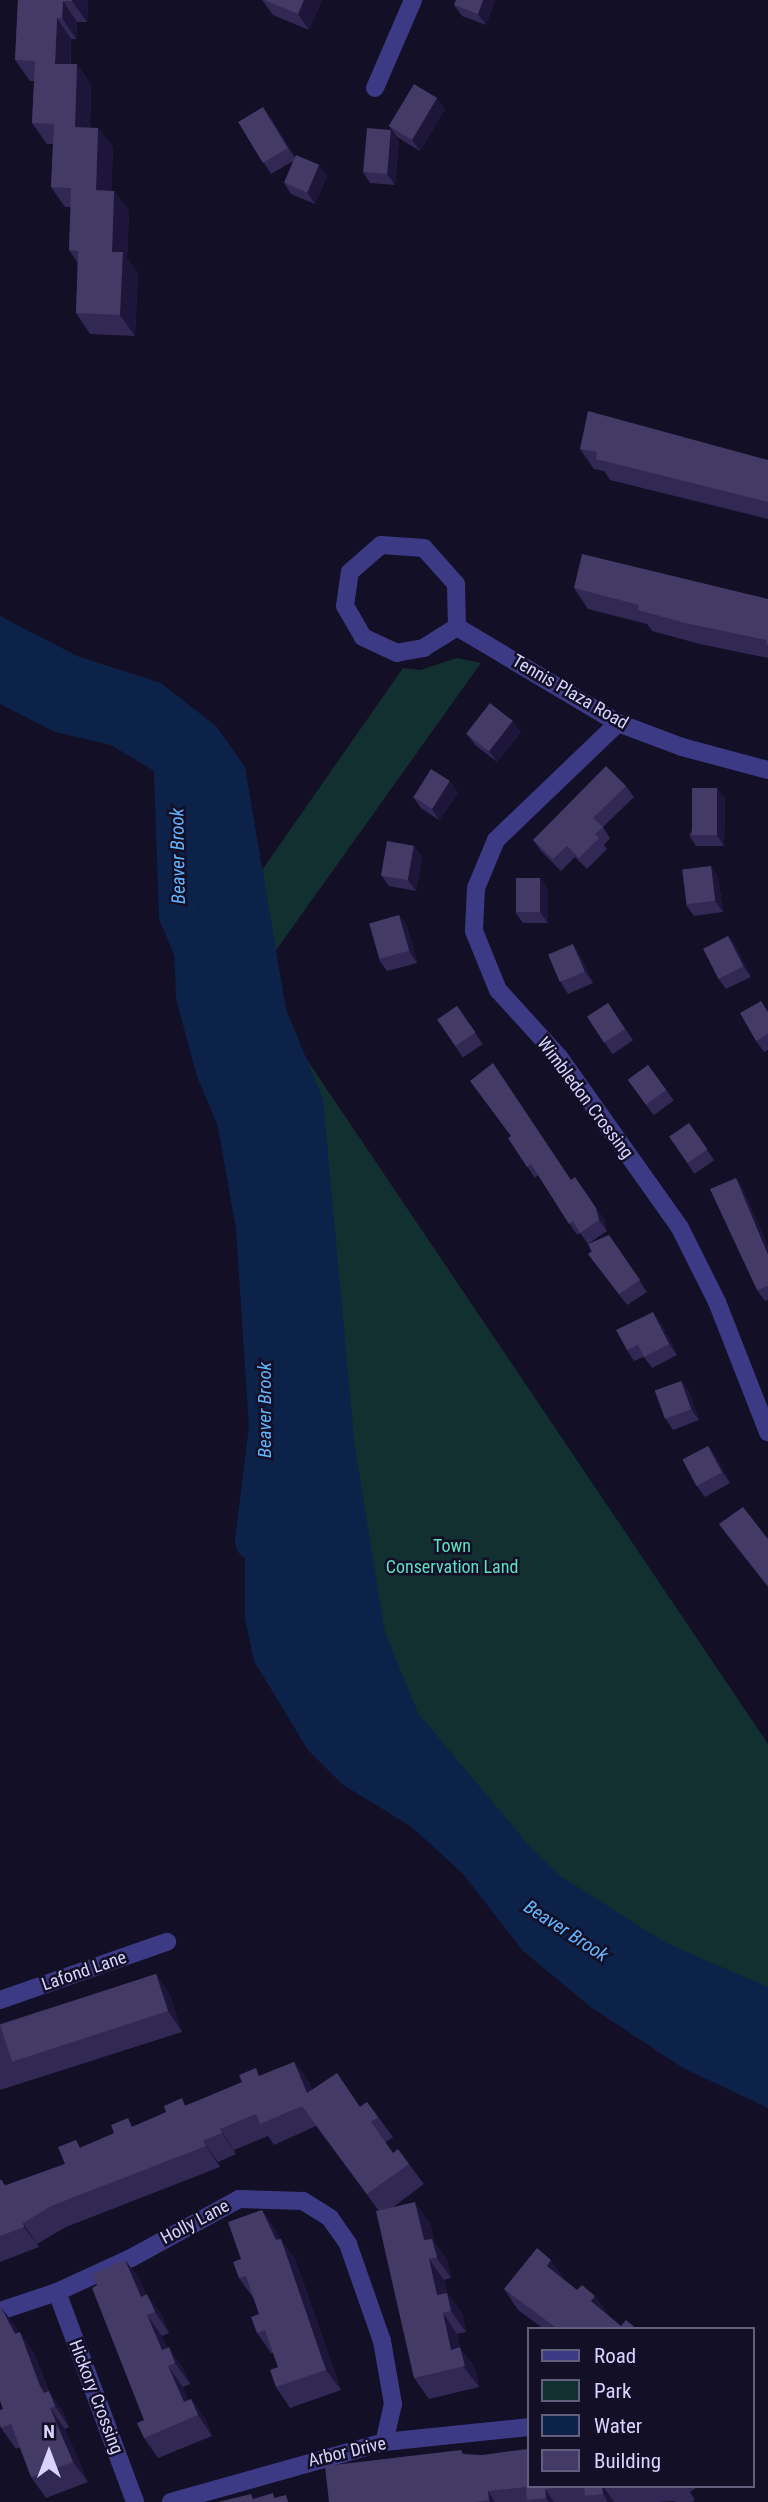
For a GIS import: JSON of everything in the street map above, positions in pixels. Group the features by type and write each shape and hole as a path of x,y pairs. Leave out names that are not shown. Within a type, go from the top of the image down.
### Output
{"street":[{"path":"375,88 413,0"},
{"path":"381,545 424,548 456,584 457,627 424,648 397,653 363,637 345,606 350,572 381,545"},
{"name":"Tennis Plaza Road","path":"457,627 618,723 682,747 768,770"},
{"name":"Wimbledon Crossing","path":"618,723 496,840 476,888 474,931 498,990 559,1057 680,1228 717,1302 768,1432"},
{"name":"Lafond Lane","path":"0,2000 167,1942"},
{"name":"Holly Lane","path":"0,2311 57,2292 131,2258 239,2199 303,2202 330,2218 348,2244 382,2341 393,2404 384,2442"},
{"name":"Hickory Crossing","path":"57,2292 135,2502"},
{"name":"Arbor Drive","path":"171,2502 384,2442 526,2427"}],"green space":[{"name":"Town Conservation Land","path":"457,658 481,663 254,981 768,1744 768,2007 504,1862 303,1626 304,1317 209,946 403,668 420,670"}],"water":[{"path":"0,616 77,656 161,683 217,727 245,767 286,1009 323,1099 355,1448 385,1632 418,1713 532,1849 562,1877 666,1943 768,1987 768,2108 683,2068 592,2008 523,1951 463,1874 413,1828 342,1784 308,1750 254,1661 245,1619 245,1555 258,1500 271,1476 286,1400 275,1296 228,1120 200,926 195,852 182,805 154,771 111,745 55,732 0,704"}],"building":[{"path":"18,0 72,0 63,1 62,18 57,18 55,64 77,64 75,127 98,128 96,190 114,191 112,252 123,252 120,315 76,313 78,251 69,250 71,188 51,187 54,124 32,123 35,61 15,60"},
{"path":"264,0 304,0 298,14"},
{"path":"456,0 483,0 478,14 454,5"},
{"path":"414,84 437,98 412,140 389,126"},
{"path":"263,107 288,148 263,163 238,122"},
{"path":"367,128 391,130 387,174 363,172"},
{"path":"296,155 319,165 307,192 284,183"},
{"path":"588,411 768,460 768,502 596,459 597,452 580,449"},
{"path":"582,554 768,599 768,645 767,640 685,623 638,610 639,605 574,588"},
{"path":"490,703 513,721 489,752 466,734"},
{"path":"606,766 626,786 593,818 603,827 595,834 599,838 579,858 567,846 553,859 533,840"},
{"path":"431,769 450,781 432,809 414,797"},
{"path":"692,788 717,788 717,835 692,835"},
{"path":"387,841 414,846 408,880 381,875"},
{"path":"711,866 715,901 686,904 682,870"},
{"path":"516,878 540,878 540,912 516,912"},
{"path":"399,915 409,951 379,959 369,924"},
{"path":"728,936 743,966 718,979 703,949"},
{"path":"573,944 585,972 560,982 548,955"},
{"path":"761,1001 768,1013 768,1034 756,1041 740,1013"},
{"path":"608,1003 625,1029 604,1043 587,1017"},
{"path":"457,1006 475,1032 456,1046 437,1020"},
{"path":"493,1063 571,1180 575,1177 596,1208 599,1220 580,1233 573,1221 569,1224 531,1164 527,1167 508,1138 511,1136 470,1081"},
{"path":"648,1065 666,1090 646,1105 628,1080"},
{"path":"689,1123 707,1149 688,1163 669,1137"},
{"path":"736,1178 768,1255 768,1286 757,1290 710,1189"},
{"path":"609,1235 640,1280 619,1294 588,1254 592,1252 588,1244"},
{"path":"653,1312 669,1344 644,1357 638,1345 627,1350 616,1330"},
{"path":"681,1381 691,1409 665,1419 655,1391"},
{"path":"708,1446 722,1472 696,1486 682,1460"},
{"path":"743,1507 768,1539 768,1586 719,1524"},
{"path":"156,1974 168,2011 12,2062 0,2025"},
{"path":"294,2062 307,2093 337,2073 360,2107 367,2102 378,2117 371,2122 393,2153 398,2149 409,2164 367,2194 302,2106 260,2124 256,2114 220,2129 222,2133 203,2141 206,2146 51,2206 23,2223 24,2227 0,2236 0,2180 4,2186 65,2164 58,2147 76,2140 80,2148 114,2133 111,2125 128,2118 132,2127 166,2112 164,2106 182,2098 185,2106 242,2082 239,2075 256,2068 259,2076"},
{"path":"415,2202 424,2240 432,2239 437,2257 429,2259 437,2295 447,2293 451,2311 443,2313 451,2350 460,2347 465,2366 414,2378 376,2211"},
{"path":"262,2210 276,2240 281,2239 326,2370 276,2387 270,2370 278,2367 265,2330 257,2333 251,2317 259,2314 246,2276 239,2278 233,2262 241,2259 228,2222"},
{"path":"537,2248 551,2260 547,2266 577,2290 582,2285 595,2296 591,2301 621,2326 626,2320 635,2327 555,2327 504,2289"},
{"path":"125,2260 141,2297 147,2294 155,2312 147,2315 162,2350 169,2347 175,2363 168,2366 184,2402 191,2399 198,2415 144,2438 137,2423 144,2420 92,2288 97,2285 92,2274"},
{"path":"0,2307 15,2334 20,2332 44,2393 49,2391 55,2406 50,2408 73,2462 31,2477 11,2424 1,2428 0,2425 0,2410 3,2409 0,2401"},
{"path":"526,2449 526,2487 488,2491 489,2500 475,2502 329,2502 325,2466 461,2450 462,2454 482,2455"},
{"path":"526,2488 558,2488 545,2489 546,2498 527,2500"},
{"path":"584,2488 602,2488 603,2494 585,2496"},
{"path":"273,2493 274,2498 286,2495 288,2502 218,2502 251,2494 253,2499"}],"waterway":[{"name":"Beaver Brook","path":"173,746 179,915 194,950 196,996 216,1070 237,1120 256,1228 269,1427 255,1541"}]}
